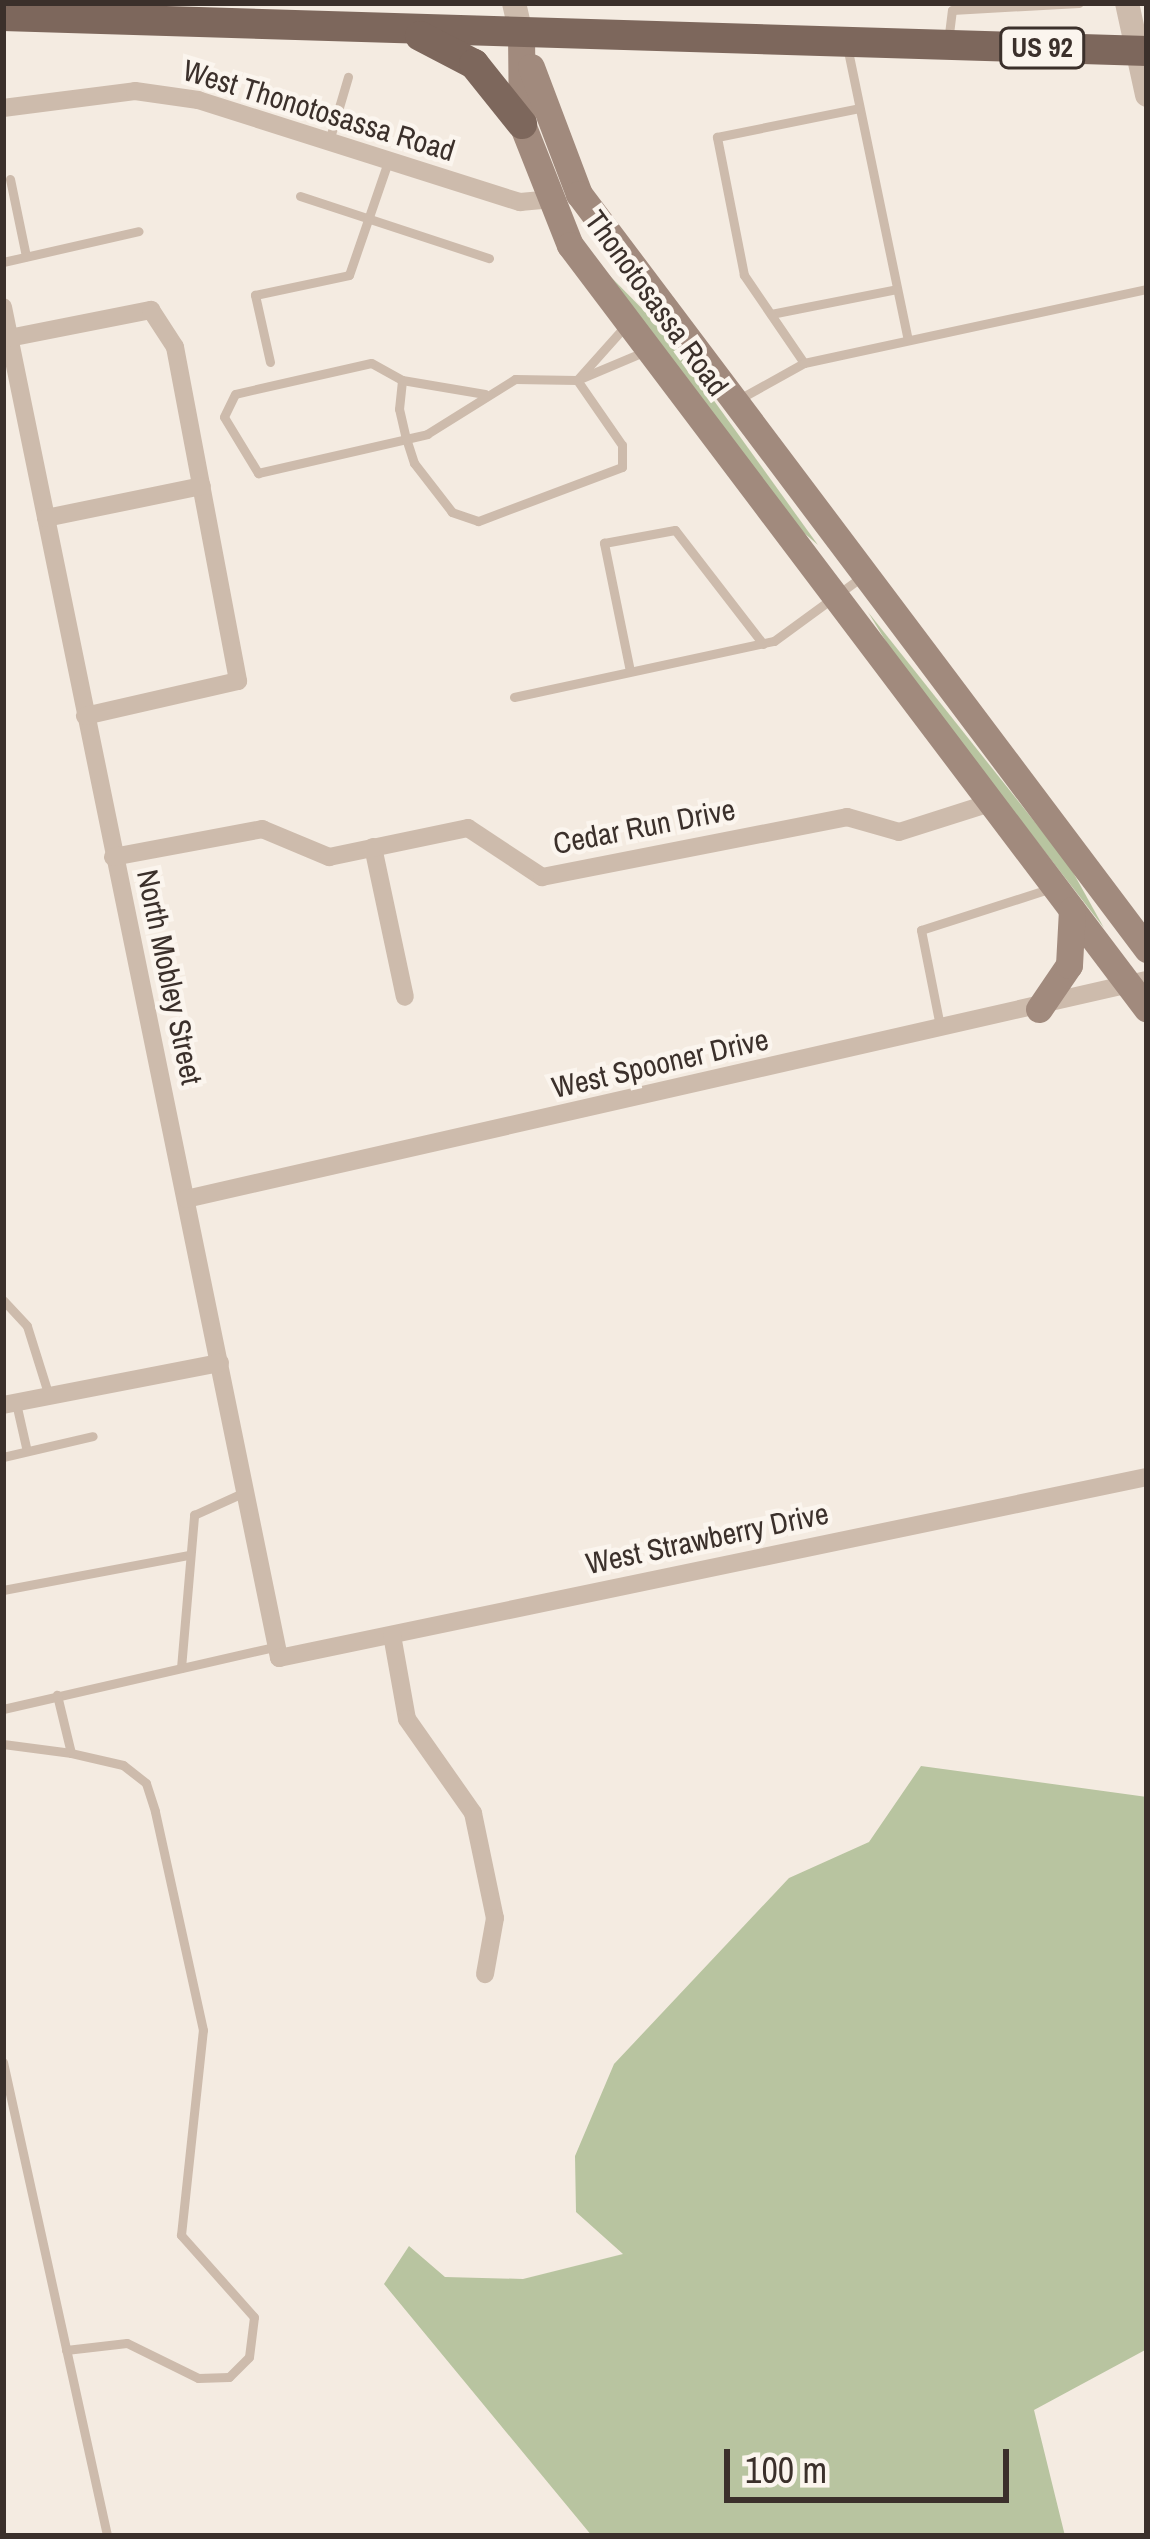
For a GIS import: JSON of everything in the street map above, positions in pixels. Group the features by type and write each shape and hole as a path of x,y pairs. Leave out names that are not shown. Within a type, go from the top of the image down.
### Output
{"main road":[{"name":"US 92","path":"3,16 269,15 409,31 1142,51"},
{"path":"409,31 474,64 522,124"},
{"name":"Thonotosassa Road","path":"521,34 522,124 545,200 646,350 1072,910 1141,992"},
{"name":"Thonotosassa Road","path":"521,34 555,150 611,238 1147,949"},
{"path":"555,150 545,200 611,238"},
{"path":"1040,1009 1069,965 1072,910"}],"street":[{"path":"514,3 521,34"},
{"path":"1127,3 1142,51 1147,95"},
{"name":"West Thonotosassa Road","path":"3,108 135,91 545,200"},
{"name":"North Mobley Street","path":"3,307 278,1652"},
{"path":"9,338 151,310 175,347 238,681 85,716"},
{"path":"3,411 24,408"},
{"path":"46,518 202,486"},
{"name":"Cedar Run Drive","path":"113,856 262,829 311,857 478,830 542,877 847,817 899,832 990,803"},
{"path":"374,847 404,997"},
{"name":"West Spooner Drive","path":"186,1199 1040,1009 1141,992"},
{"path":"9,1404 220,1363"},
{"name":"West Strawberry Drive","path":"278,1652 392,1635 1147,1477"},
{"path":"392,1635 407,1718 473,1813 495,1918 485,1974"}],"lane":[{"path":"947,45 951,7 1079,3"},
{"path":"846,42 908,340"},
{"path":"329,142 348,77"},
{"path":"804,362 744,274 717,137 859,108"},
{"path":"270,362 256,295 349,275 388,161"},
{"path":"10,178 26,256"},
{"path":"300,196 489,258"},
{"path":"3,262 139,231"},
{"path":"771,314 897,289"},
{"path":"736,401 804,362 1147,289"},
{"path":"577,380 627,324"},
{"path":"485,394 402,380 371,363 235,394 224,417 258,472 406,439 514,379 577,380 646,350"},
{"path":"402,380 406,439 465,516 612,476 626,457 577,380"},
{"path":"630,671 604,543 675,530 763,644"},
{"path":"514,697 763,644 865,574"},
{"path":"941,1031 921,930 1054,886"},
{"path":"3,1300 27,1327 49,1396"},
{"path":"9,1404 26,1447"},
{"path":"3,1457 26,1447 93,1436"},
{"path":"181,1668 194,1515 245,1492"},
{"path":"3,1590 188,1556"},
{"path":"3,1709 181,1668 278,1652"},
{"path":"57,1696 71,1753"},
{"path":"3,1744 71,1753 146,1783 203,2030 182,2235 254,2317 249,2357 229,2377 197,2378 127,2343 66,2350"},
{"path":"3,2062 107,2536"}],"green space":[{"path":"606,272 663,330 818,545 788,519"},
{"path":"868,612 1069,865 1104,928 901,666"},
{"path":"921,1766 1147,1797 1147,2349 1034,2410 1065,2536 592,2536 384,2284 409,2246 445,2277 523,2279 623,2254 576,2212 575,2156 614,2064 789,1878 869,1842"}]}
